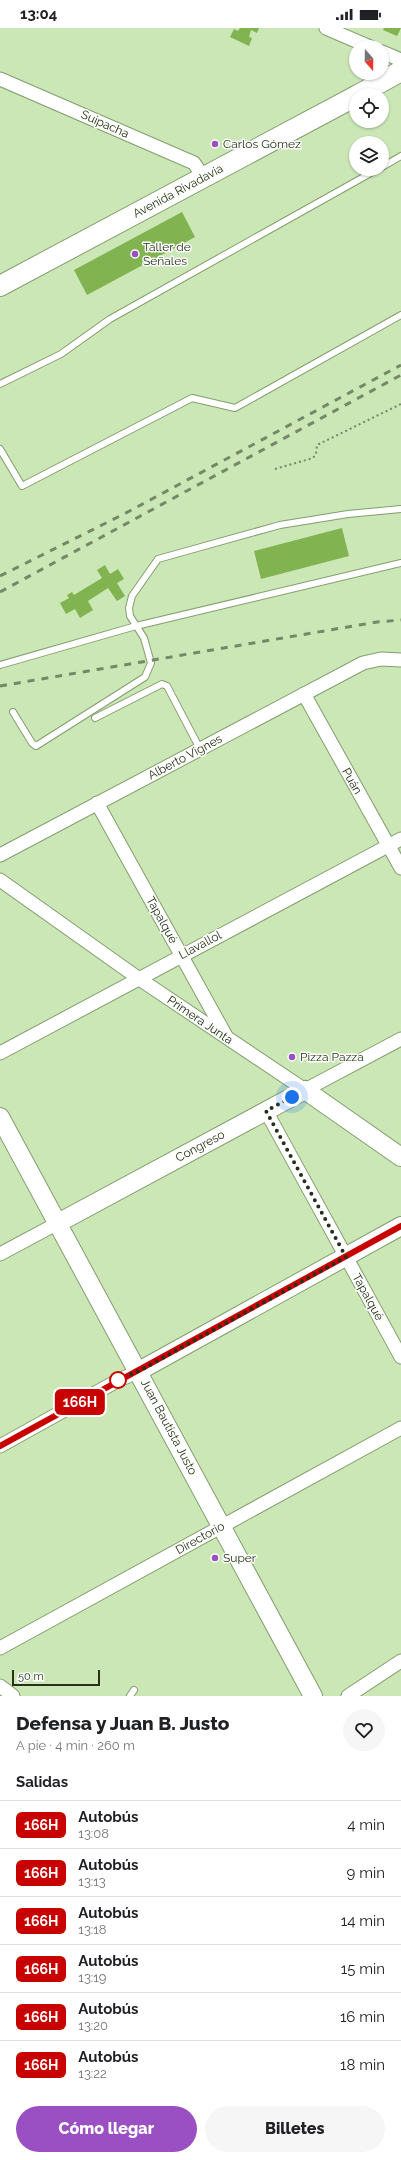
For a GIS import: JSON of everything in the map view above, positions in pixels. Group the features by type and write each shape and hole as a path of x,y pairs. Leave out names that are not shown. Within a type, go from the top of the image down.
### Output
{"main road":[{"name":"Avenida Rivadavia","path":"370,88 401,71"},
{"name":"Avenida Rivadavia","path":"0,286 349,99"}],"street":[{"path":"326,28 354,40"},
{"path":"389,55 401,60"},
{"name":"Suipacha","path":"0,79 194,163 204,178"},
{"name":"Alberto Vignes","path":"0,855 371,660 401,660"},
{"name":"Puán","path":"304,694 401,868"},
{"name":"Tapalqué","path":"98,803 227,1038"},
{"name":"Llavallol","path":"0,1053 401,838"},
{"name":"Primera Junta","path":"0,880 138,978 305,1090 401,1157"},
{"name":"Congreso","path":"0,1254 401,1039"},
{"name":"Tapalqué","path":"266,1111 401,1357"},
{"name":"Juan Bautista Justo","path":"0,1117 139,1371 313,1696"},
{"path":"0,1446 401,1226"},
{"name":"Directorio","path":"2,1643 401,1428"},
{"path":"348,1696 401,1661"},
{"path":"0,1686 13,1696"}],"lane":[{"path":"389,163 401,156"},
{"path":"0,384 61,354 110,319 365,176"},
{"path":"0,449 22,486 192,398 235,408 401,315"},
{"path":"13,712 32,743 36,746 145,677 151,663 144,638 130,616 129,608 132,596 158,559 280,524 348,514 401,509"},
{"path":"0,665 136,626 401,563"},
{"path":"95,718 162,684 167,686 200,749"},
{"path":"130,1696 134,1690"}],"path":[{"path":"275,469 313,458 316,454 316,445 401,404"}],"building":[{"path":"240,28 259,28 257,33 251,30 249,37 252,38 249,46 230,37 234,29 238,31"},
{"path":"384,28 401,28 397,36 383,30"},
{"name":"Taller de Señales","path":"182,212 195,237 87,295 74,270"},
{"path":"342,528 349,556 261,579 254,551"},
{"path":"105,565 110,574 118,569 124,579 117,583 125,596 117,601 108,588 88,601 93,610 80,618 75,609 66,614 60,603 69,598 67,595 72,592 74,595 102,578 97,570"}],"railway":[{"path":"0,576 124,514 401,365"},
{"path":"0,592 401,375"},
{"path":"0,686 377,622 401,620"}],"bus line":[{"name":"166H","path":"0,1446 401,1226"}],"place":[{"name":"Carlos Gómez","path":"215,144"},
{"name":"Taller de Señales","path":"135,254"},
{"name":"Pizza Pazza","path":"292,1057"},
{"name":"Super","path":"215,1558"}],"route":[{"path":"118,1380 117,1381 139,1371 346,1257 266,1111 292,1097"}]}
